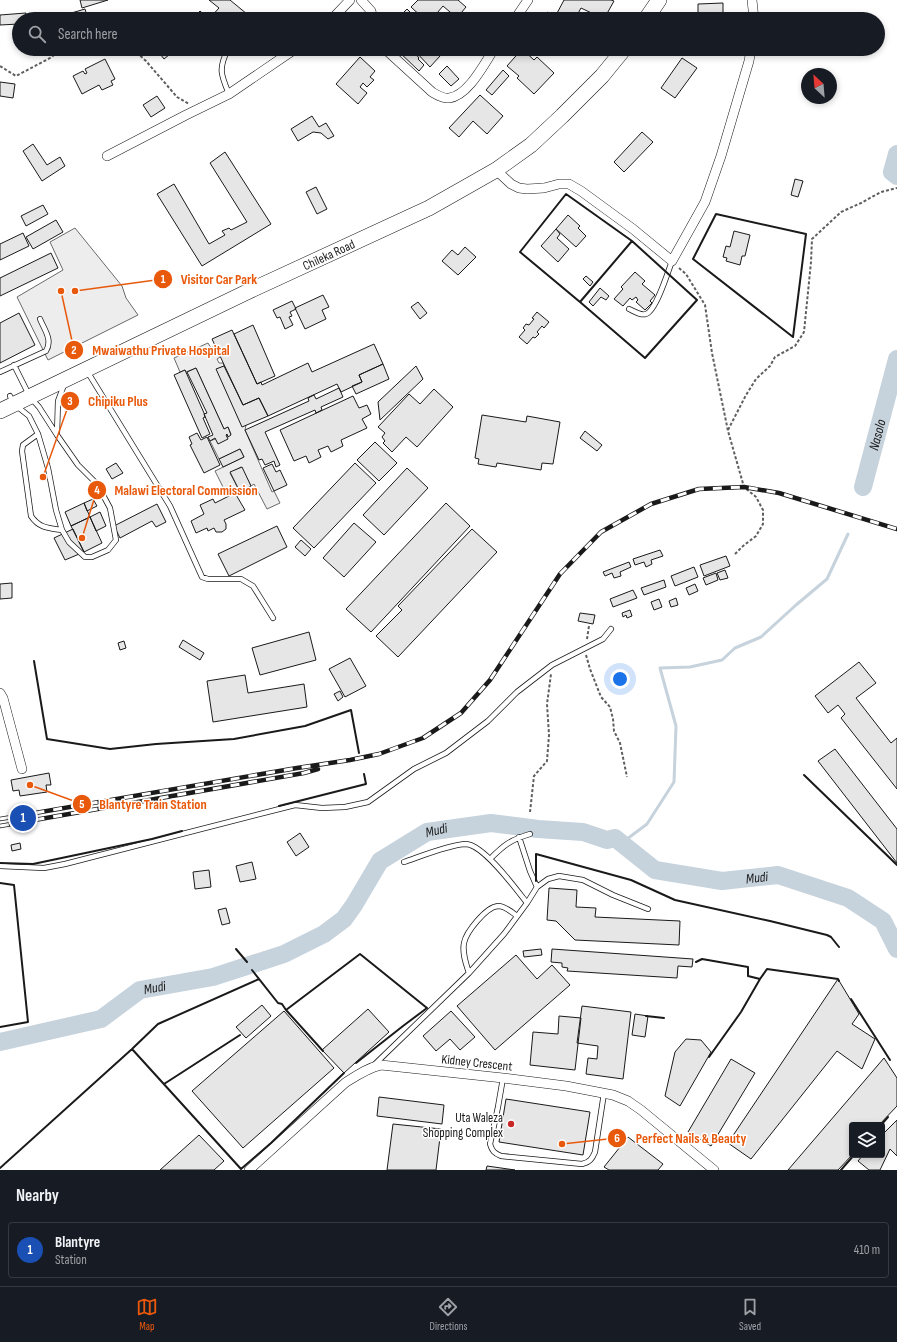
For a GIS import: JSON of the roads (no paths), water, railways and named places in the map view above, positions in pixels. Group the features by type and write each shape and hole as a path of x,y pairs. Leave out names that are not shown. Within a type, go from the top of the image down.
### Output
{"highway":[{"path":"639,12 647,0"},
{"path":"651,12 659,0"},
{"path":"28,393 261,276 429,198 492,162 545,122 582,86 606,56"},
{"name":"Chileka Road","path":"0,411 8,401 86,370 240,295 429,208 496,170 531,145 602,76 618,56"}],"street":[{"path":"339,12 350,0"},
{"path":"361,0 371,12"},
{"path":"520,12 528,0"},
{"path":"752,0 753,12"},
{"path":"107,156 229,94 285,56"},
{"path":"393,56 432,92 439,97 448,98 457,96 470,85 489,56"},
{"path":"496,170 519,188 544,188 558,184 569,184 633,229 672,261 705,202 722,156 750,56"},
{"path":"0,693 3,698 22,770"},
{"name":"Kidney Crescent","path":"249,1170 345,1083 361,1072 381,1065 566,1086 613,1095 641,1110 714,1170"}],"lane":[{"path":"225,56 222,62 222,78 229,94"},
{"path":"629,308 640,314 646,314 650,311 661,291 672,261"},
{"path":"0,372 46,351 49,346 49,341 40,319"},
{"path":"8,401 29,416 38,434 48,468 56,510 62,530 69,542 84,557 99,555 108,550 116,540 110,508 104,496 97,484 78,465 57,435 28,393 14,366"},
{"path":"86,370 170,506 202,578 241,579 253,586 273,618"},
{"path":"57,435 58,401 65,379"},
{"path":"38,434 23,445 22,451 31,516 36,524 62,530"},
{"path":"0,866 44,868 65,864 127,849 227,821 295,805 322,808 345,807 368,802 414,770 446,753 488,721 517,692 552,665 603,639 611,629"},
{"path":"490,859 504,845 519,837 530,834"},
{"path":"519,837 537,887"},
{"path":"404,862 468,844 490,859 527,903"},
{"path":"372,1067 469,973 504,934 537,887 548,879 559,876 583,880 648,910"},
{"path":"469,973 465,957 464,943 469,930 489,910 498,906 505,908 518,916"},
{"path":"503,1078 490,1144 494,1153 501,1156 582,1164 588,1163 594,1152 604,1093"}],"waterway":[{"name":"Nasolo","path":"897,154 892,172 897,176"},
{"name":"Nasolo","path":"863,487 897,359"},
{"name":"Mudi","path":"213,977 285,958 293,951 326,937 358,908 384,852 418,834 466,823 529,823 568,826 597,837 627,839 647,824 674,782 676,726 660,668 690,667 722,660 735,648 761,637 827,579 848,534"},
{"name":"Mudi","path":"0,1042 101,1019 140,990 213,977 284,954 324,934 344,919 380,861 427,832 491,823 538,829 583,832 607,840 615,838 655,870 722,881 778,875 848,898 883,921 897,949"}],"railway":[{"path":"0,819 350,760 379,754 423,738 461,713 490,680 560,574 601,532 651,504 699,489 744,487 779,493 897,529"},
{"path":"0,826 304,773 318,769"}],"place":[{"name":"Mwaiwathu Private Hospital","path":"61,291"},
{"name":"Visitor Car Park","path":"75,291"},
{"name":"Chipiku Plus","path":"43,477"},
{"name":"Malawi Electoral Commission","path":"82,538"},
{"name":"Blantyre Train Station","path":"30,785"},
{"name":"Blantyre","path":"23,818"},
{"name":"Uta Waleza Shopping Complex","path":"511,1124"},
{"name":"Perfect Nails & Beauty","path":"562,1144"}]}
